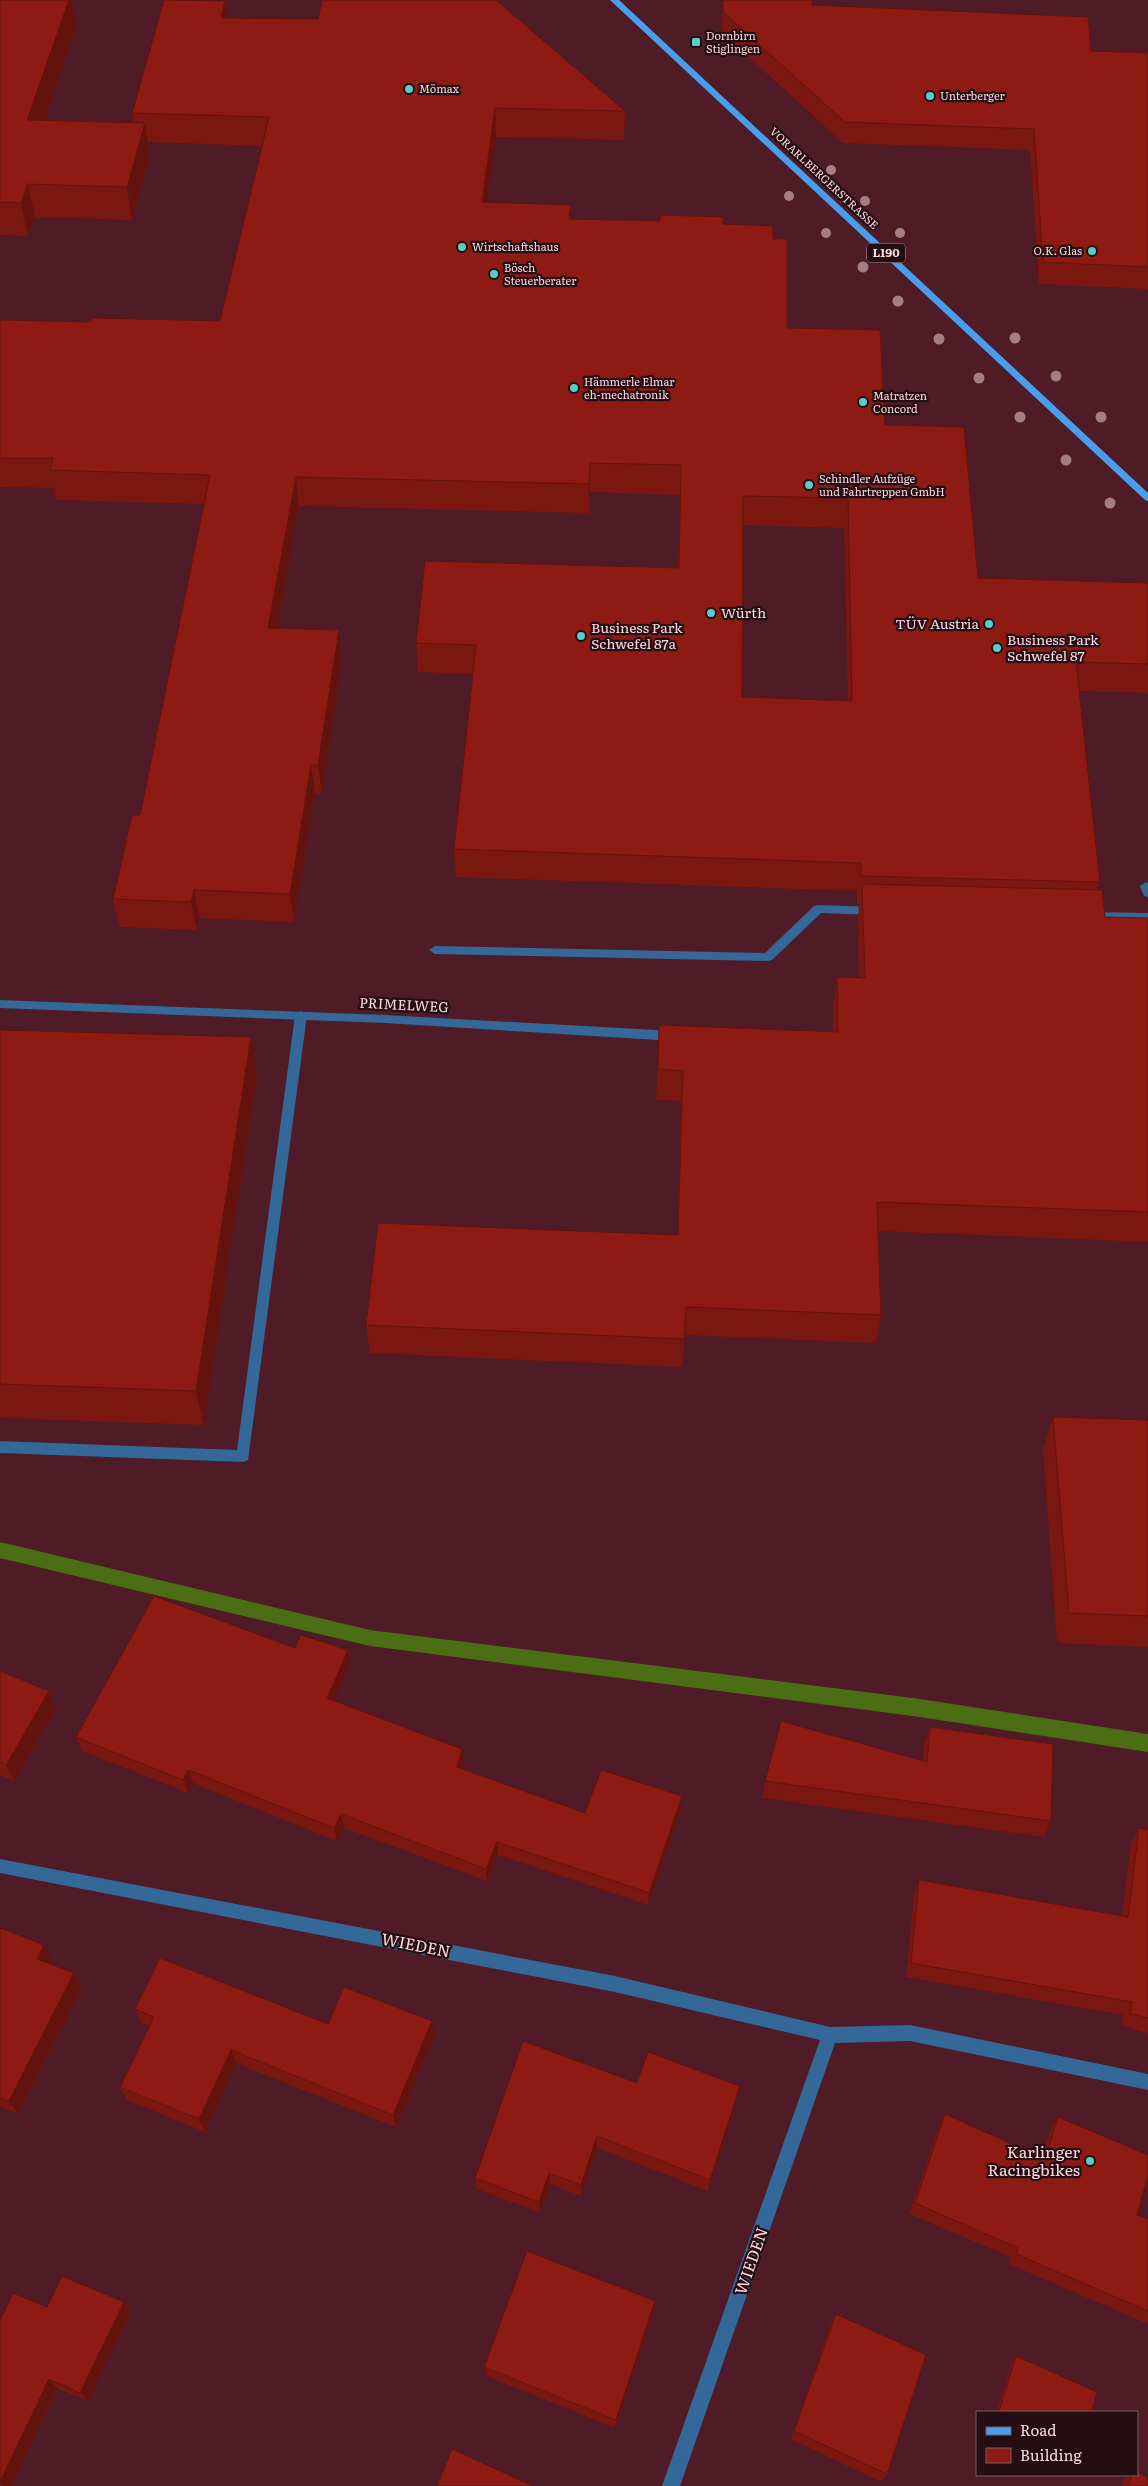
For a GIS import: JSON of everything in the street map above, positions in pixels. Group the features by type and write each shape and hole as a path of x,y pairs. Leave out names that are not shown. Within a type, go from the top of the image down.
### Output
{"main road":[{"name":"VORARLBERGERSTRASSE","path":"614,0 1148,498"}],"street":[{"path":"435,950 768,957 818,910 886,911"},
{"path":"1080,916 1148,918"},
{"name":"PRIMELWEG","path":"0,1004 301,1015 688,1037"},
{"path":"0,1447 243,1456 301,1015"},
{"name":"WIEDEN","path":"0,1866 615,1984 830,2035 910,2033 1148,2082"},
{"name":"WIEDEN","path":"672,2486 830,2035"}],"building":[{"path":"0,0 69,0 27,120 145,123 127,187 28,184 21,203 0,202"},
{"path":"164,0 225,1 221,18 318,19 322,0 496,0 625,111 495,108 482,202 571,205 569,219 660,221 660,215 723,217 723,224 773,226 773,239 787,239 787,328 880,330 885,425 964,427 978,578 1148,583 1148,664 1076,662 1100,882 861,876 861,863 454,849 476,645 416,643 425,561 679,568 681,465 590,463 589,484 296,477 268,628 339,630 318,765 311,765 290,894 194,890 191,902 113,899 132,815 140,815 210,475 50,470 53,458 0,458 0,320 91,322 92,318 220,321 269,117 132,113","holes":["743,496 848,498 852,701 742,697"]},
{"path":"723,0 812,0 812,5 1088,17 1091,51 1148,53 1148,267 1043,262 1034,129 845,122 723,12"},
{"path":"862,884 1102,890 1105,917 1148,918 1148,1212 877,1202 881,1315 686,1307 684,1339 366,1325 378,1223 678,1235 683,1071 658,1069 659,1025 838,1032 837,977 865,978"},
{"path":"0,1030 251,1037 196,1391 0,1384"},
{"path":"1053,1417 1148,1420 1148,1616 1069,1613"},
{"path":"154,1596 295,1648 301,1635 348,1650 327,1698 462,1749 457,1767 585,1813 601,1770 682,1796 649,1893 497,1842 486,1869 341,1814 334,1828 188,1770 183,1780 76,1737"},
{"path":"0,1671 49,1691 6,1765 0,1762"},
{"path":"781,1721 927,1762 930,1727 1053,1744 1051,1821 765,1781"},
{"path":"1139,1828 1148,1830 1148,2018 1130,2013 1132,2002 911,1963 919,1880 1128,1917"},
{"path":"1,1928 44,1945 37,1959 74,1973 9,2101 0,2098"},
{"path":"160,1958 328,2024 344,1987 432,2021 393,2115 231,2050 199,2119 120,2087 154,2017 135,2009"},
{"path":"523,2041 637,2083 648,2052 740,2086 710,2180 597,2136 581,2185 549,2173 539,2202 475,2178"},
{"path":"945,2114 1045,2159 1058,2117 1148,2155 1148,2176 1137,2215 1148,2219 1148,2311 1016,2254 1018,2248 915,2203"},
{"path":"527,2251 655,2301 616,2420 484,2367"},
{"path":"62,2276 124,2302 80,2393 49,2379 0,2482 0,2320 13,2293 47,2307"},
{"path":"836,2314 926,2355 887,2474 794,2431"},
{"path":"1016,2356 1097,2392 1092,2411 999,2411"},
{"path":"452,2449 533,2486 437,2486"},
{"path":"1138,2472 1148,2477 1148,2486 1129,2486 1132,2476 1138,2476"}],"waterway":[{"path":"0,1550 370,1638 913,1707 1148,1743"}],"place":[{"name":"Dornbirn Stiglingen","path":"696,42"},
{"name":"Mömax","path":"409,89"},
{"name":"Unterberger","path":"930,96"},
{"name":"Wirtschaftshaus","path":"462,247"},
{"name":"O.K. Glas","path":"1092,251"},
{"name":"Bösch Steuerberater","path":"494,274"},
{"name":"Hämmerle Elmar eh-mechatronik","path":"574,388"},
{"name":"Matratzen Concord","path":"863,402"},
{"name":"Schindler Aufzüge und Fahrtreppen GmbH","path":"809,485"},
{"name":"Würth","path":"711,613"},
{"name":"TÜV Austria","path":"989,624"},
{"name":"Business Park Schwefel 87a","path":"581,636"},
{"name":"Business Park Schwefel 87","path":"997,648"},
{"name":"Karlinger Racingbikes","path":"1090,2161"}]}
